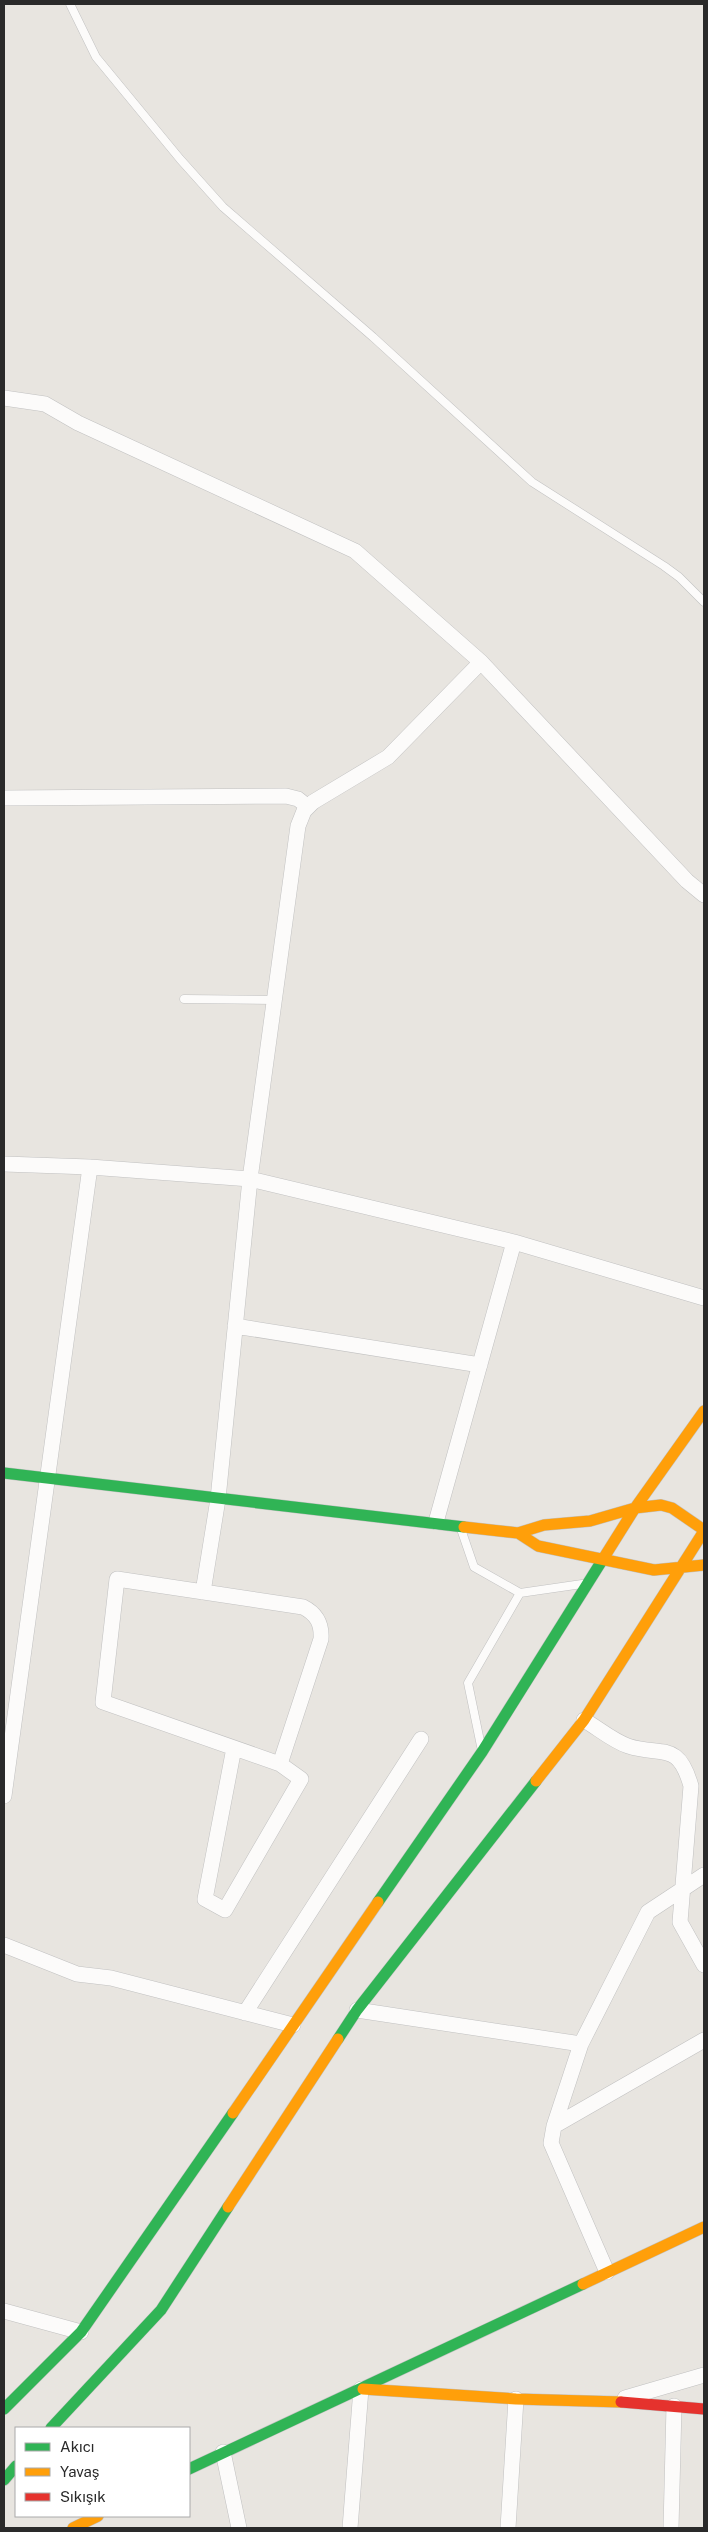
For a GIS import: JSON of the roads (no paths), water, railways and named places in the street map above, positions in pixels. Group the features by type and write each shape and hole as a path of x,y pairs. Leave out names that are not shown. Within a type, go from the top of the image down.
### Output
{"main road":[{"path":"4,2408 81,2332 482,1752 635,1508 704,1411"},
{"path":"4,1473 518,1533 544,1525 590,1521 635,1508 660,1505 672,1508 704,1531 584,1720 357,2010 161,2310 52,2427"},
{"path":"518,1533 538,1546 654,1570 680,1569 704,1565"},
{"path":"190,2468 704,2227"},
{"path":"361,2389 516,2399 614,2401 704,2409"},
{"path":"4,2480 15,2467"},
{"path":"73,2528 96,2517"}],"street":[{"path":"4,398 45,404 78,423 356,551 481,662 687,881 704,895"},
{"path":"203,1592 218,1499 250,1179 298,826 308,806 388,757 481,662"},
{"path":"4,798 286,796 298,799 308,806"},
{"path":"4,1164 90,1167 250,1179 514,1242 704,1298"},
{"path":"4,1796 8,1731 48,1477 90,1167"},
{"path":"436,1522 514,1242"},
{"path":"236,1326 480,1365"},
{"path":"234,1748 205,1899 225,1910 301,1779 280,1764 103,1702 117,1579 303,1607 316,1616 320,1623 321,1639 280,1764"},
{"path":"584,1720 628,1746 669,1752 680,1761 687,1772 691,1786 680,1922 704,1965"},
{"path":"245,2013 421,1739"},
{"path":"607,2272 551,2144 554,2126 581,2044 648,1912 704,1874"},
{"path":"4,1945 77,1974 111,1978 293,2025"},
{"path":"357,2010 581,2044"},
{"path":"554,2126 704,2040"},
{"path":"4,2311 81,2332"},
{"path":"614,2401 704,2375"},
{"path":"350,2528 361,2389"},
{"path":"508,2528 516,2399"},
{"path":"671,2528 674,2406"},
{"path":"223,2452 239,2528"}],"lane":[{"path":"70,4 96,57 180,159 223,207 372,337 532,482 664,566 686,583 704,602"},
{"path":"184,999 274,1000"},
{"path":"459,1525 474,1567 520,1593 586,1584"},
{"path":"482,1752 468,1683 520,1593"}]}
